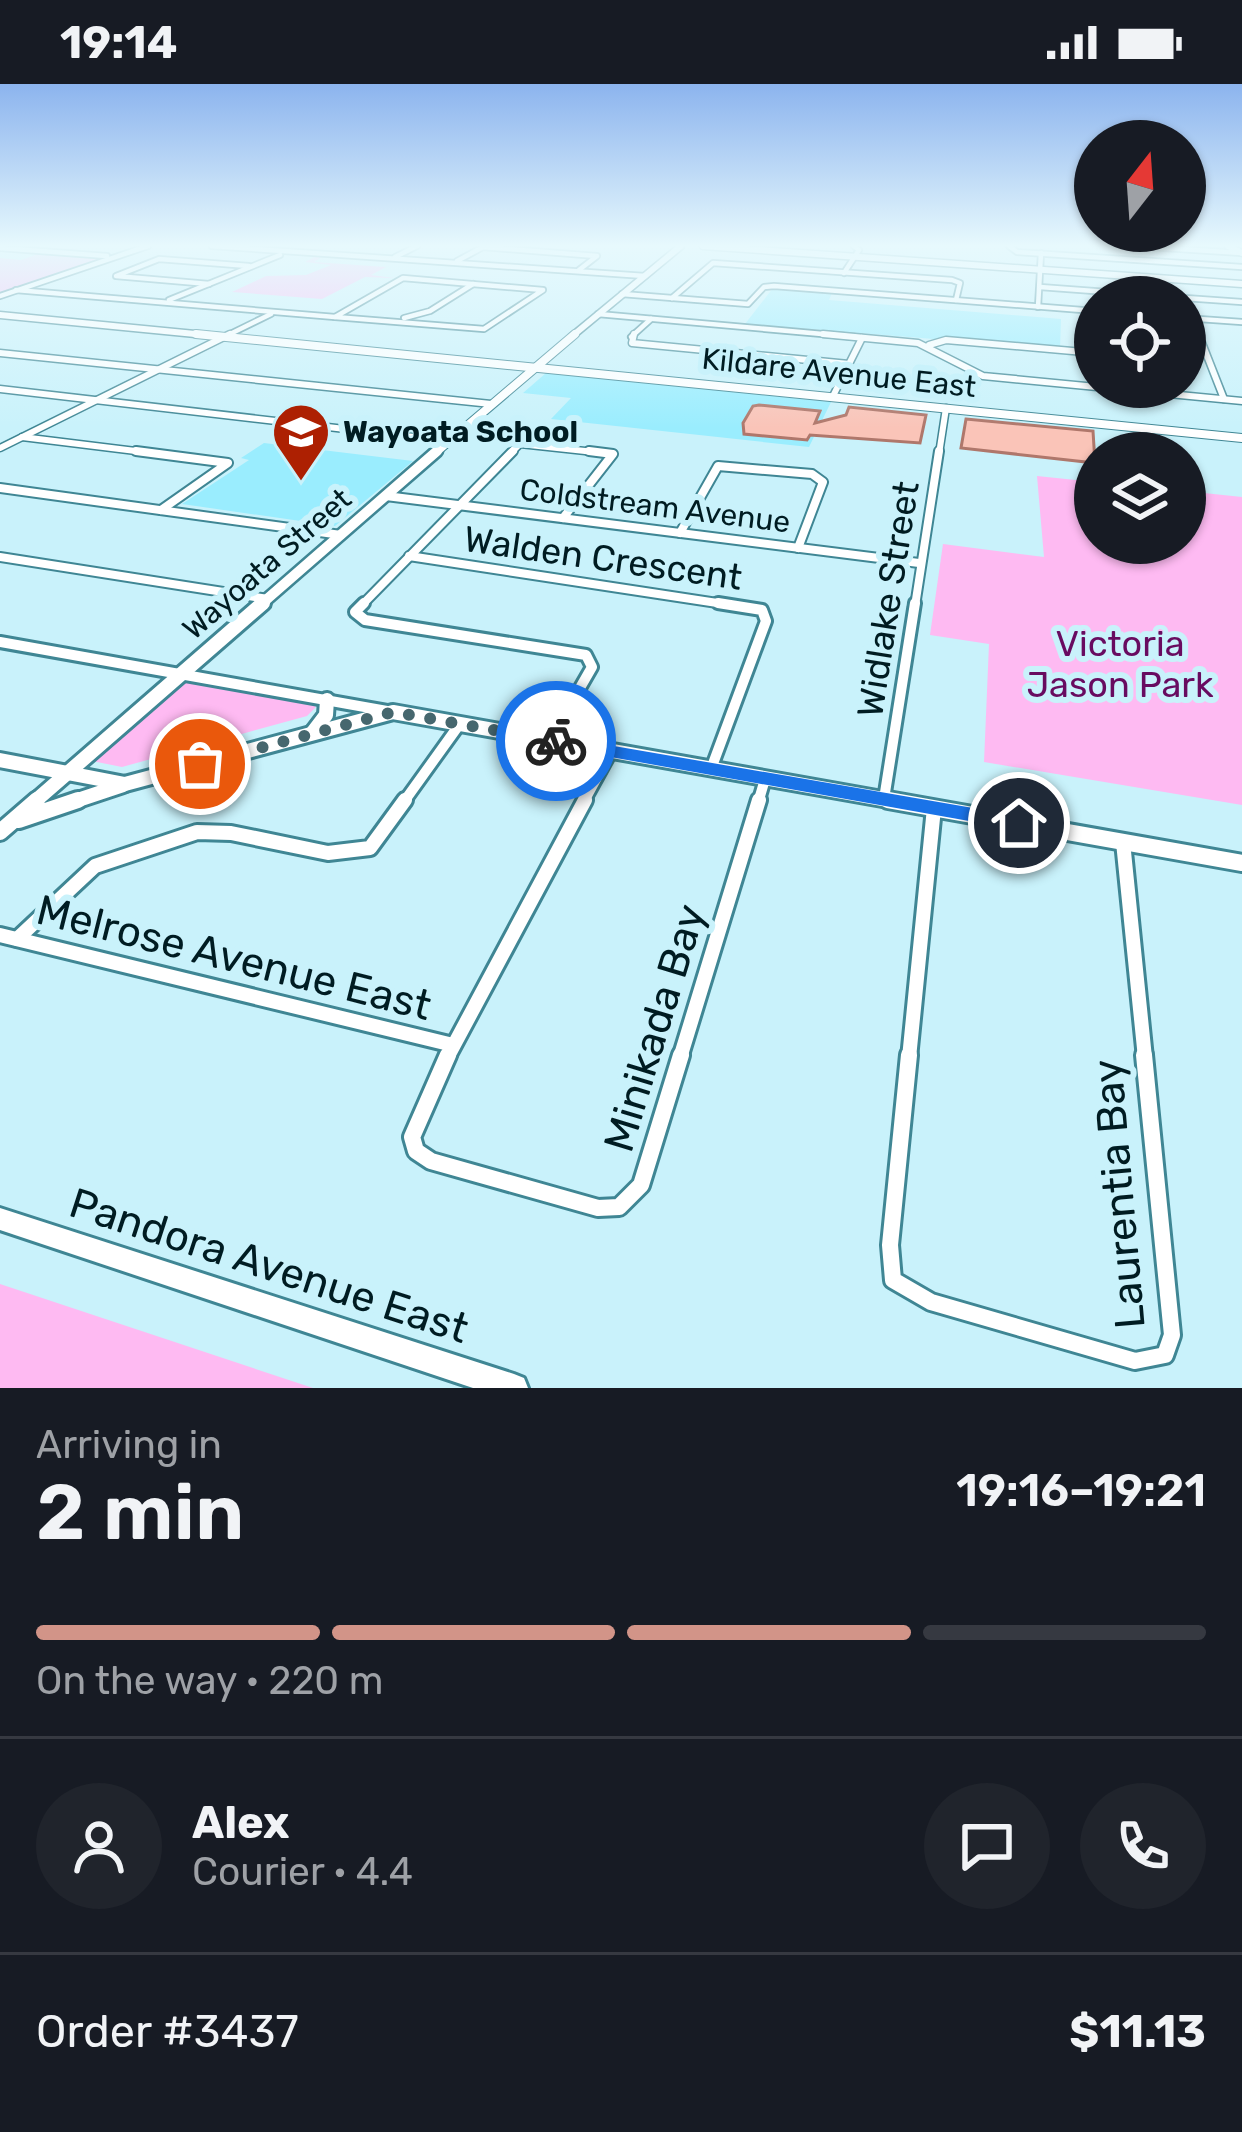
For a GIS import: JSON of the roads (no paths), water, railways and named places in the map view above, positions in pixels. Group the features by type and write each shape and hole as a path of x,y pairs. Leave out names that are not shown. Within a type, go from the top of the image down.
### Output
{"main road":[{"name":"Pandora Avenue East","path":"0,1219 514,1388"}],"street":[{"path":"211,307 490,328 519,307"},
{"path":"334,317 352,307"},
{"path":"370,320 418,316 433,307"},
{"name":"Wayoata Street","path":"5,828 607,307"},
{"path":"1038,307 1074,310"},
{"path":"0,448 274,312"},
{"path":"598,314 929,345 946,340 1074,352"},
{"name":"Kildare Avenue East","path":"0,315 1242,438"},
{"path":"651,319 630,338 632,343 849,364"},
{"path":"1206,319 1242,322"},
{"path":"833,396 862,338"},
{"path":"929,345 971,373 1074,384"},
{"path":"0,352 491,404"},
{"path":"1206,353 1224,399"},
{"path":"0,389 449,441"},
{"path":"1206,397 1242,401"},
{"name":"Widlake Street","path":"884,799 946,408"},
{"path":"22,437 228,463 161,510"},
{"path":"550,740 592,661 573,652 356,616 358,607 520,443 613,454 563,518"},
{"path":"680,533 718,466 812,474 823,482 798,548"},
{"path":"0,488 341,535"},
{"name":"Coldstream Avenue","path":"386,496 919,563"},
{"name":"Walden Crescent","path":"410,556 762,610 766,620 711,769"},
{"path":"0,557 268,599"},
{"path":"0,642 1242,863"},
{"path":"313,732 326,716 327,700"},
{"path":"5,828 125,784 393,712"},
{"path":"17,939 95,866 197,832 231,833 328,853 370,848 459,725"},
{"name":"Minikada Bay","path":"610,752 414,1125 416,1151 431,1161 598,1208 620,1207 641,1185 766,779"},
{"path":"0,760 125,784"},
{"name":"Laurentia Bay","path":"934,808 890,1245 893,1280 931,1302 1135,1361 1166,1355 1172,1335 1123,842"},
{"name":"Melrose Avenue East","path":"0,935 453,1045"}],"place":[{"name":"Wayoata School","path":"301,483"}],"park label":[{"name":"Victoria Jason Park","path":"1120,664"}]}
